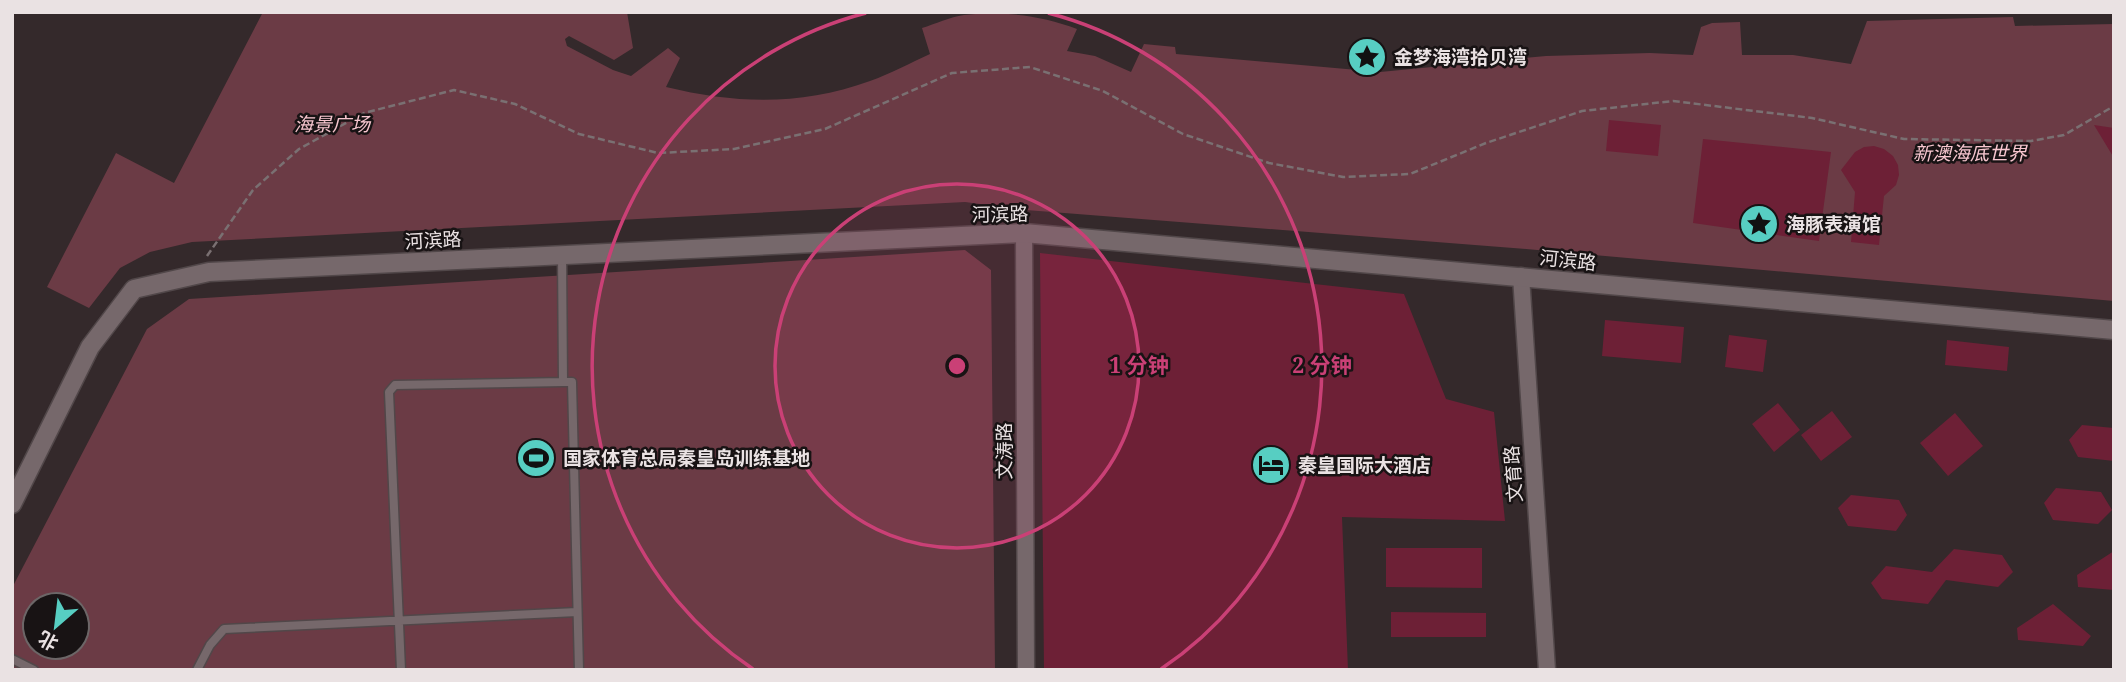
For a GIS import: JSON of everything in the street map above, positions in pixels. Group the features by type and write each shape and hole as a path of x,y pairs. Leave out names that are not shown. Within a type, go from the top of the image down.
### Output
{"street":[{"name":"河滨路","path":"12,504 90,347 134,289 209,272 1024,233 2114,330"},
{"name":"文涛路","path":"1024,233 1026,670"},
{"name":"文育路","path":"1521,276 1547,670"}],"lane":[{"path":"562,255 563,382"},
{"path":"401,670 389,391 395,385 572,382 579,670"},
{"path":"197,670 209,645 223,629 577,612"},
{"path":"12,659 34,670"}],"path":[{"path":"193,276 253,190 299,149 364,113 454,90 515,104 579,134 658,153 734,149 825,129 952,73 1030,67 1103,91 1184,134 1269,163 1343,177 1410,174 1486,143 1582,111 1673,102 1812,118 1904,139 2031,141 2064,135 2114,106"}],"green space":[{"name":"海景广场","path":"263,12 627,12 633,48 614,60 569,36 565,39 567,46 613,70 631,76 668,48 680,58 666,87 718,97 768,100 819,95 878,78 930,54 922,28 959,16 979,14 1036,17 1077,29 1067,51 1095,56 1131,72 1144,44 1175,47 1176,54 1380,72 1546,56 1650,53 1693,55 1701,27 1712,23 1740,22 1742,55 1793,55 1851,64 1867,21 2013,17 2015,26 2114,24 2114,301 1526,249 1026,210 965,202 192,242 150,252 120,268 89,308 47,287 116,153 174,183"},
{"name":"国家体育总局秦皇岛训练基地","path":"965,250 991,270 995,670 12,670 12,588 147,329 189,299"}],"building":[{"path":"1609,120 1661,125 1658,156 1606,151"},
{"path":"2094,125 2114,128 2114,158"},
{"path":"1703,139 1831,152 1819,241 1693,223"},
{"path":"1874,146 1893,156 1899,175 1896,185 1884,196 1879,245 1851,242 1855,192 1841,170 1855,152"},
{"name":"秦皇国际大酒店","path":"1040,253 1404,294 1446,399 1494,412 1505,521 1342,517 1348,670 1044,670"},
{"path":"1605,320 1684,327 1681,363 1602,356"},
{"path":"1729,335 1767,340 1763,372 1725,367"},
{"path":"1947,340 2009,347 2007,371 1945,365"},
{"path":"1778,403 1800,430 1774,452 1752,424"},
{"path":"1832,411 1852,437 1821,461 1801,435"},
{"path":"1955,413 1983,446 1948,476 1920,443"},
{"path":"2082,425 2114,428 2114,461 2078,457 2069,440"},
{"path":"2056,488 2101,492 2112,510 2098,524 2053,520 2044,503"},
{"path":"1851,495 1899,500 1907,515 1896,531 1848,526 1838,508"},
{"path":"1386,548 1482,548 1482,588 1386,587"},
{"path":"1954,549 2002,555 2013,572 1998,587 1946,580 1928,604 1882,599 1871,583 1886,566 1932,572"},
{"path":"2114,551 2114,590 2078,587 2077,575"},
{"path":"2053,604 2091,636 2083,646 2018,640 2017,628"},
{"path":"1391,612 1486,613 1486,637 1391,637"}],"place":[{"name":"金梦海湾拾贝湾","path":"1367,57"},
{"name":"海豚表演馆","path":"1759,224"},
{"name":"国家体育总局秦皇岛训练基地","path":"536,458"},
{"name":"秦皇国际大酒店","path":"1271,465"}],"park label":[{"name":"新澳海底世界","path":"1970,153"}]}
